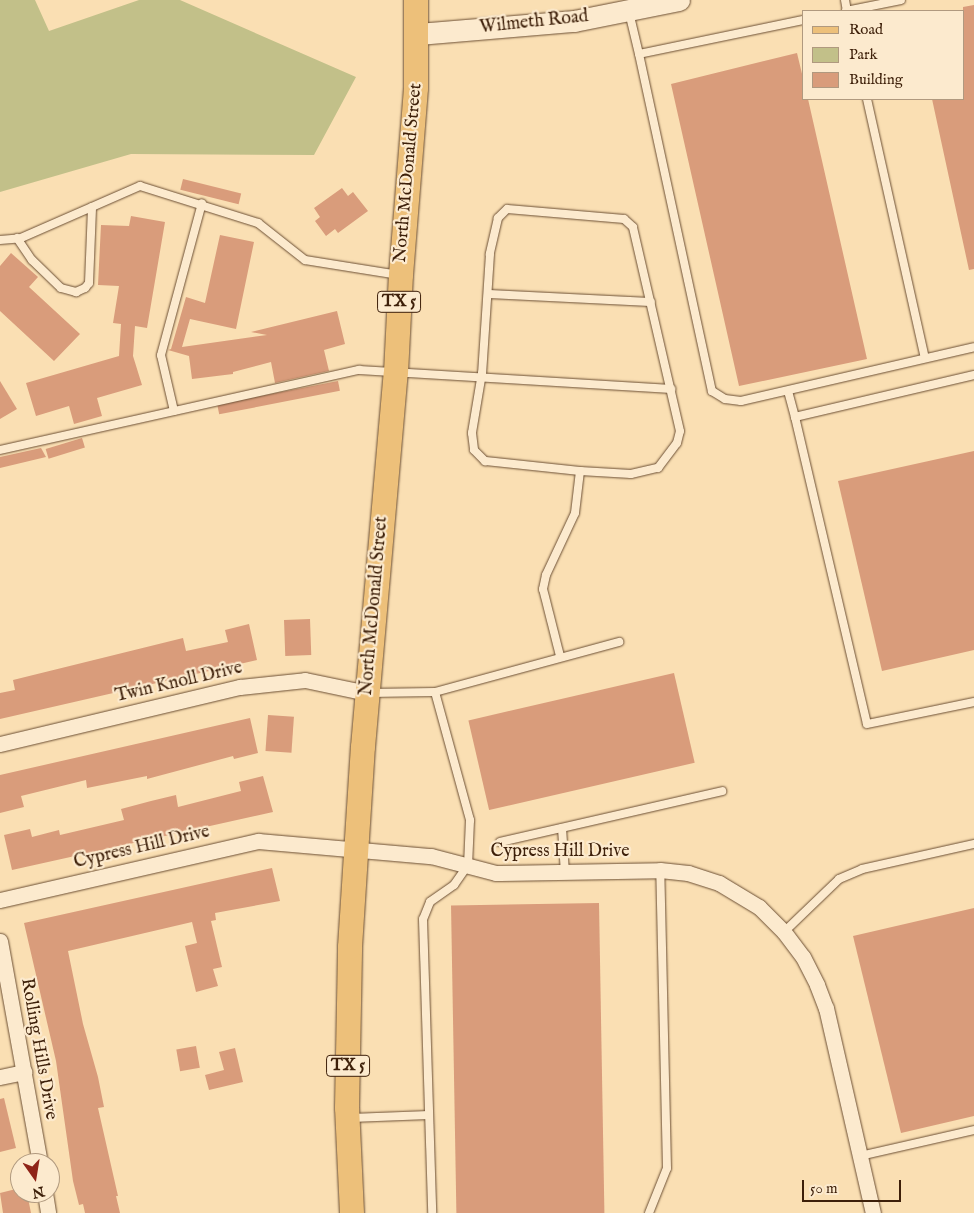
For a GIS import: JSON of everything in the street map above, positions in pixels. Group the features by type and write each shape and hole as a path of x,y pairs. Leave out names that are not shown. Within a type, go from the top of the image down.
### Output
{"main road":[{"name":"North McDonald Street","path":"352,1213 347,1118 350,947 367,693 396,373 401,275 416,88 418,34 416,0"},
{"name":"Wilmeth Road","path":"418,34 574,21 679,0"}],"street":[{"name":"Twin Knoll Drive","path":"0,744 240,687 305,680 367,693"},
{"name":"Cypress Hill Drive","path":"0,900 258,840 431,856 496,873 660,870 688,873 732,889 759,907 784,932 804,957 822,996 872,1213"},
{"name":"Rolling Hills Drive","path":"0,941 38,1153"},
{"path":"0,1077 24,1072"}],"lane":[{"path":"852,10 901,0"},
{"path":"629,11 712,391 725,399 741,401 974,347"},
{"path":"638,54 802,20"},
{"path":"867,100 925,358"},
{"path":"0,240 17,238 140,186 202,203 258,223 305,260 401,275"},
{"path":"174,411 161,355 202,203"},
{"path":"17,238 32,260 61,288 76,292 85,288 89,283 92,207"},
{"path":"507,209 624,219 633,227 651,302 680,430 677,443 658,468 631,474 580,471 485,461 474,450 472,433 481,378 490,254 498,218 507,209"},
{"path":"488,294 651,302"},
{"path":"0,450 359,370 671,389"},
{"path":"795,417 974,375"},
{"path":"788,390 867,724 974,702"},
{"path":"560,656 543,588 546,575 575,513 580,471"},
{"path":"367,693 435,692 560,656 619,642"},
{"path":"432,1213 423,919 430,902 454,885 468,865 470,820 435,692"},
{"path":"500,842 722,791"},
{"path":"562,828 565,873"},
{"path":"784,932 839,879 854,872 974,844"},
{"path":"649,1213 666,1168 660,870"},
{"path":"347,1118 429,1115"},
{"path":"860,1156 974,1130"}],"green space":[{"path":"0,0 35,0 49,31 139,0 180,0 356,77 314,155 131,154 0,192"}],"building":[{"path":"974,5 974,269 969,270 932,100 964,100 963,7"},
{"path":"797,53 802,74 802,100 808,100 867,359 739,386 671,84"},
{"path":"183,179 241,194 239,204 180,190"},
{"path":"342,188 348,196 353,192 368,211 338,233 335,229 326,236 315,221 320,217 314,208"},
{"path":"131,216 165,222 147,328 135,326 133,356 142,385 97,398 102,416 74,424 69,406 36,416 26,383 119,356 121,324 113,323 119,286 98,285 101,225 129,226"},
{"path":"220,235 254,242 236,329 190,319 182,347 267,335 251,332 337,311 345,344 324,350 329,371 275,383 271,362 233,372 233,374 192,379 189,356 168,350 171,349 186,297 205,303"},
{"path":"11,253 38,277 29,287 80,334 54,361 0,311 0,266"},
{"path":"0,381 17,409 0,419"},
{"path":"338,381 340,391 219,414 217,404"},
{"path":"82,438 85,448 49,459 46,449"},
{"path":"41,448 46,457 0,468 0,457"},
{"path":"974,451 974,650 882,671 838,481"},
{"path":"310,619 311,655 285,656 284,620"},
{"path":"249,624 257,660 0,719 0,693 15,690 13,680 183,638 186,651 228,642 225,630"},
{"path":"674,673 695,763 489,810 468,720"},
{"path":"268,715 294,717 291,753 265,751"},
{"path":"250,718 258,753 234,759 233,756 147,779 147,776 87,788 86,780 21,796 24,807 0,813 0,775"},
{"path":"263,776 273,812 12,870 4,835 30,829 32,837 59,830 60,835 124,820 121,809 151,801 176,795 178,807 241,791 239,782"},
{"path":"272,868 280,901 215,913 216,920 211,921 222,967 213,969 218,986 196,992 185,946 197,943 192,922 68,951 83,1024 98,1077 104,1107 98,1108 118,1196 116,1196 120,1213 85,1213 83,1204 79,1205 73,1181 56,1061 24,923"},
{"path":"599,903 604,1213 456,1213 451,906"},
{"path":"974,908 974,1116 901,1133 853,936"},
{"path":"196,1046 200,1068 180,1071 176,1049"},
{"path":"235,1048 243,1082 209,1090 205,1075 224,1070 219,1052"},
{"path":"4,1098 16,1148 0,1152 0,1099"},
{"path":"10,1190 10,1203 29,1203 31,1213 3,1213 0,1193"}]}
